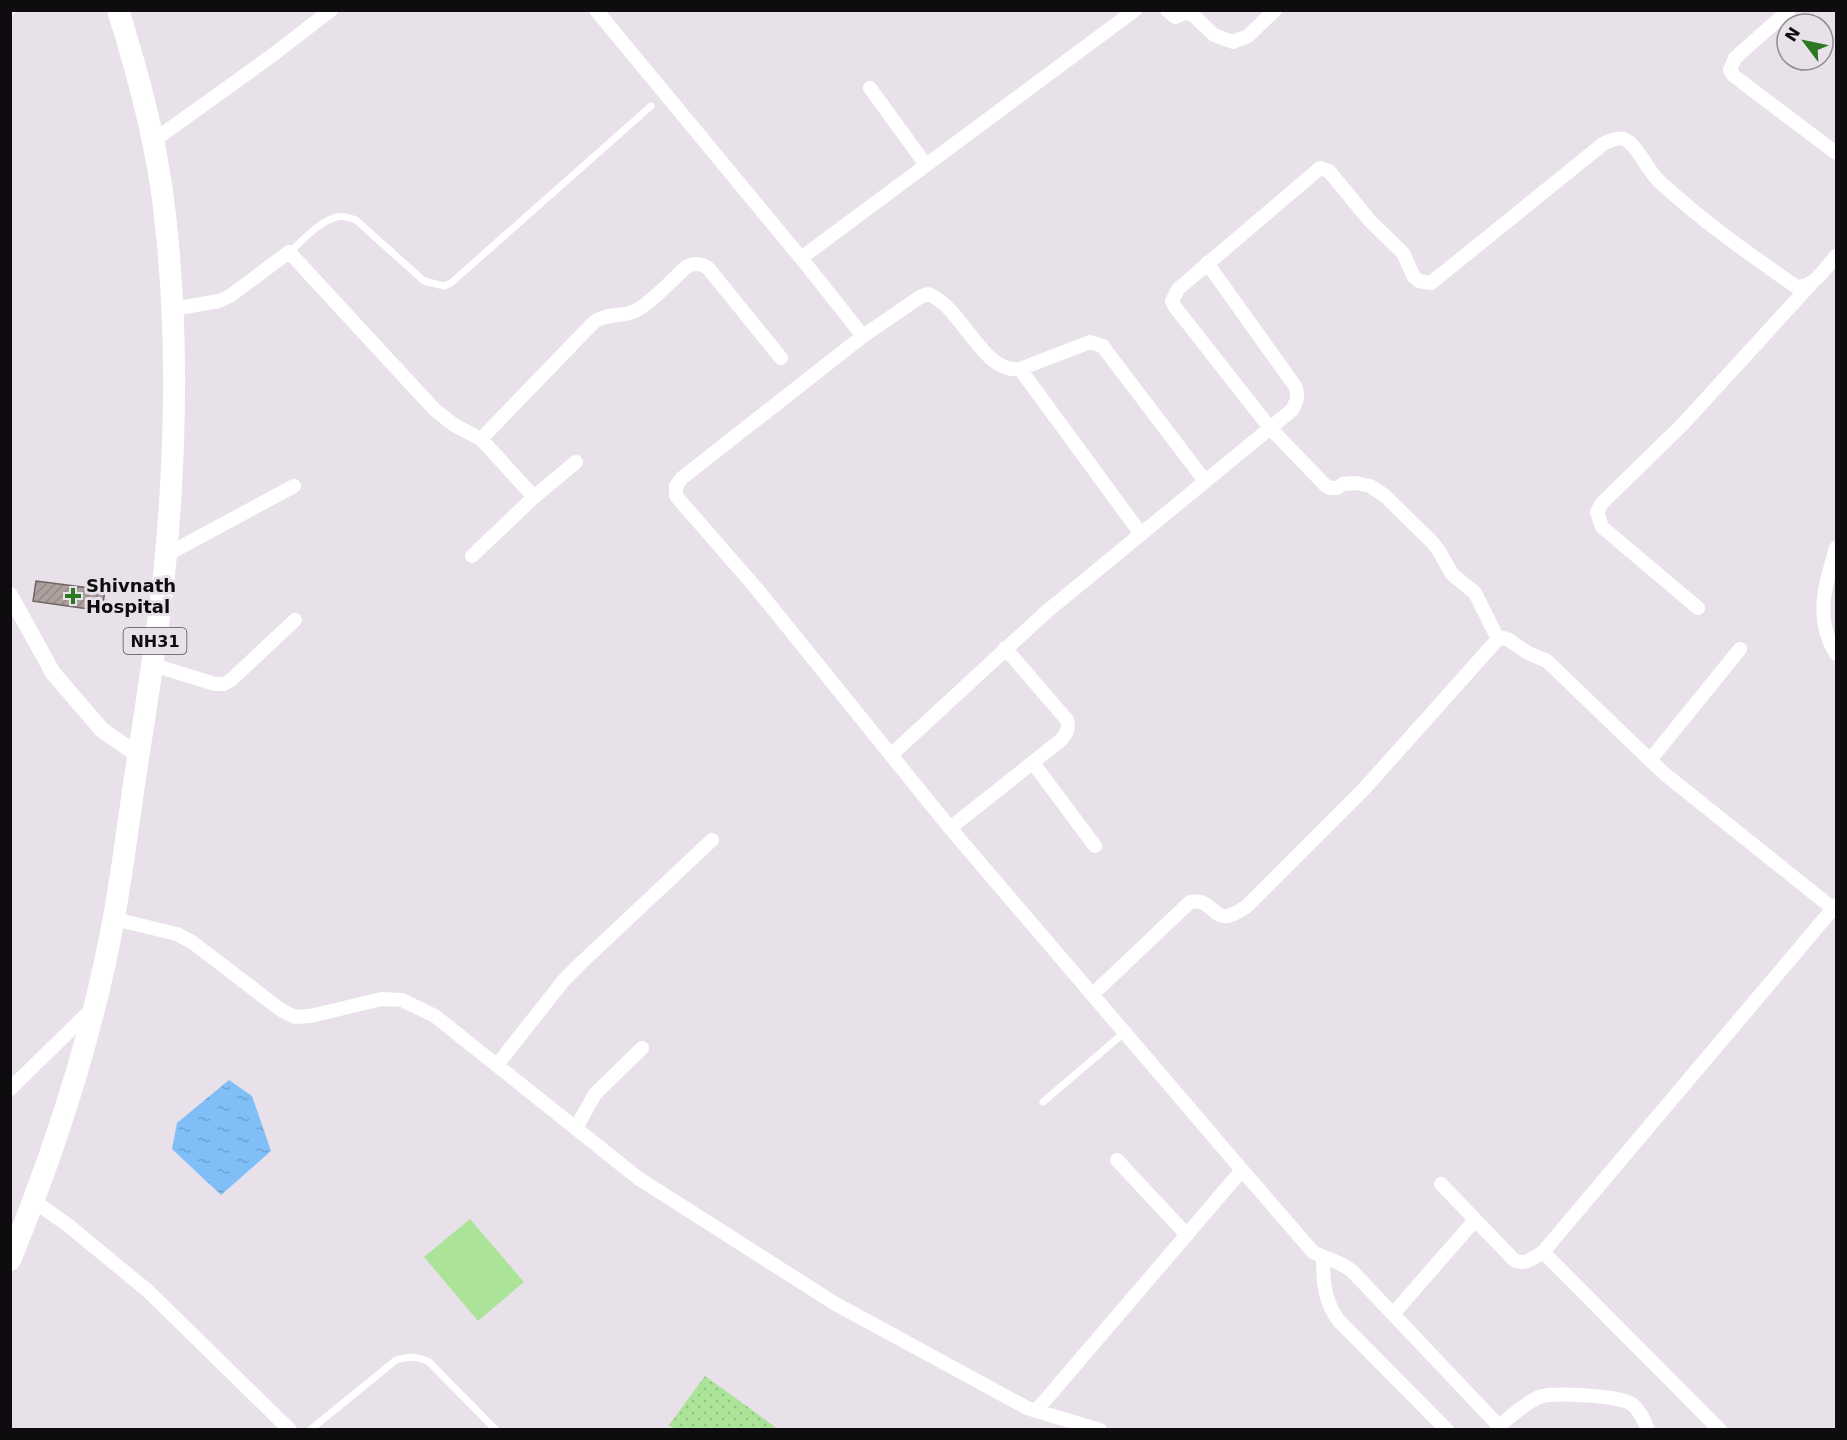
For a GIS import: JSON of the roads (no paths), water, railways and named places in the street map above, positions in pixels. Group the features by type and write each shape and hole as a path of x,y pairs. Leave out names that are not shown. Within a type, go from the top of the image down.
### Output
{"highway":[{"name":"NH31","path":"10,1260 34,1201 77,1072 114,919 153,665 166,555 173,420 173,309 165,214 153,141 133,57 118,10"}],"street":[{"path":"153,141 331,10"},
{"path":"596,10 863,336"},
{"path":"801,258 1135,10"},
{"path":"1167,10 1175,17 1185,13 1192,14 1214,35 1233,42 1248,36 1275,10"},
{"path":"1789,10 1735,58 1730,70 1734,76 1836,153"},
{"path":"870,88 926,165"},
{"path":"1498,639 1475,593 1452,574 1439,550 1384,495 1370,486 1350,482 1337,488 1324,485 1270,428 1172,301 1178,289 1320,168 1329,171 1361,211 1398,247 1414,276 1419,281 1431,283 1603,144 1612,139 1621,138 1629,142 1657,180 1711,227 1795,286 1803,288 1810,285"},
{"path":"173,309 219,301 230,296 289,252 434,409 454,425 481,439 534,497"},
{"path":"1698,608 1602,527 1597,512 1602,503 1682,425 1836,256"},
{"path":"481,439 594,322 602,317 639,310 686,267 695,263 708,268 781,358"},
{"path":"891,754 1005,648 1292,410 1298,393 1295,386 1207,263"},
{"path":"1205,482 1102,346 1090,342 1020,369 1011,371 1004,369 942,302 928,294 920,297 863,336 682,478 676,486 676,496 756,588 950,828 1313,1252 1344,1264 1497,1428 1537,1397 1558,1394 1620,1399 1629,1402 1638,1409 1648,1430"},
{"path":"1020,369 1141,534"},
{"path":"472,556 534,497 576,462"},
{"path":"166,555 294,486"},
{"path":"1836,548 1824,587 1823,613 1828,641 1836,654"},
{"path":"10,595 53,673 102,730 138,755"},
{"path":"153,665 215,684 224,684 295,620"},
{"path":"1441,1184 1514,1260 1526,1263 1544,1252 1836,908 1666,775 1547,661 1528,653 1509,640 1498,639"},
{"path":"1093,994 1190,902 1204,903 1219,916 1226,917 1234,915 1247,906 1357,796 1498,639"},
{"path":"950,828 1066,734 1068,727 1066,720 1005,648"},
{"path":"1650,760 1740,649"},
{"path":"1033,762 1095,846"},
{"path":"496,1065 564,980 712,840"},
{"path":"114,919 177,934 192,942 282,1010 295,1017 310,1016 382,999 402,1000 435,1016 638,1178 834,1303 1027,1408 1100,1430"},
{"path":"10,1089 93,1007"},
{"path":"576,1128 595,1094 642,1047"},
{"path":"1117,1160 1187,1235"},
{"path":"1036,1411 1242,1170"},
{"path":"34,1201 69,1226 148,1291 290,1430"},
{"path":"1393,1314 1476,1220"},
{"path":"1544,1252 1720,1430"},
{"path":"1323,1257 1323,1283 1331,1310 1339,1321 1448,1430"}],"lane":[{"path":"289,252 324,223 346,216 356,220 424,281 444,286 451,283 651,106"},
{"path":"1043,1102 1125,1032"},
{"path":"310,1430 396,1360 407,1356 429,1362 496,1430"}],"water":[{"path":"229,1080 252,1096 271,1151 221,1195 172,1149 177,1123"}],"place":[{"name":"Shivnath Hospital","path":"73,596"}]}
